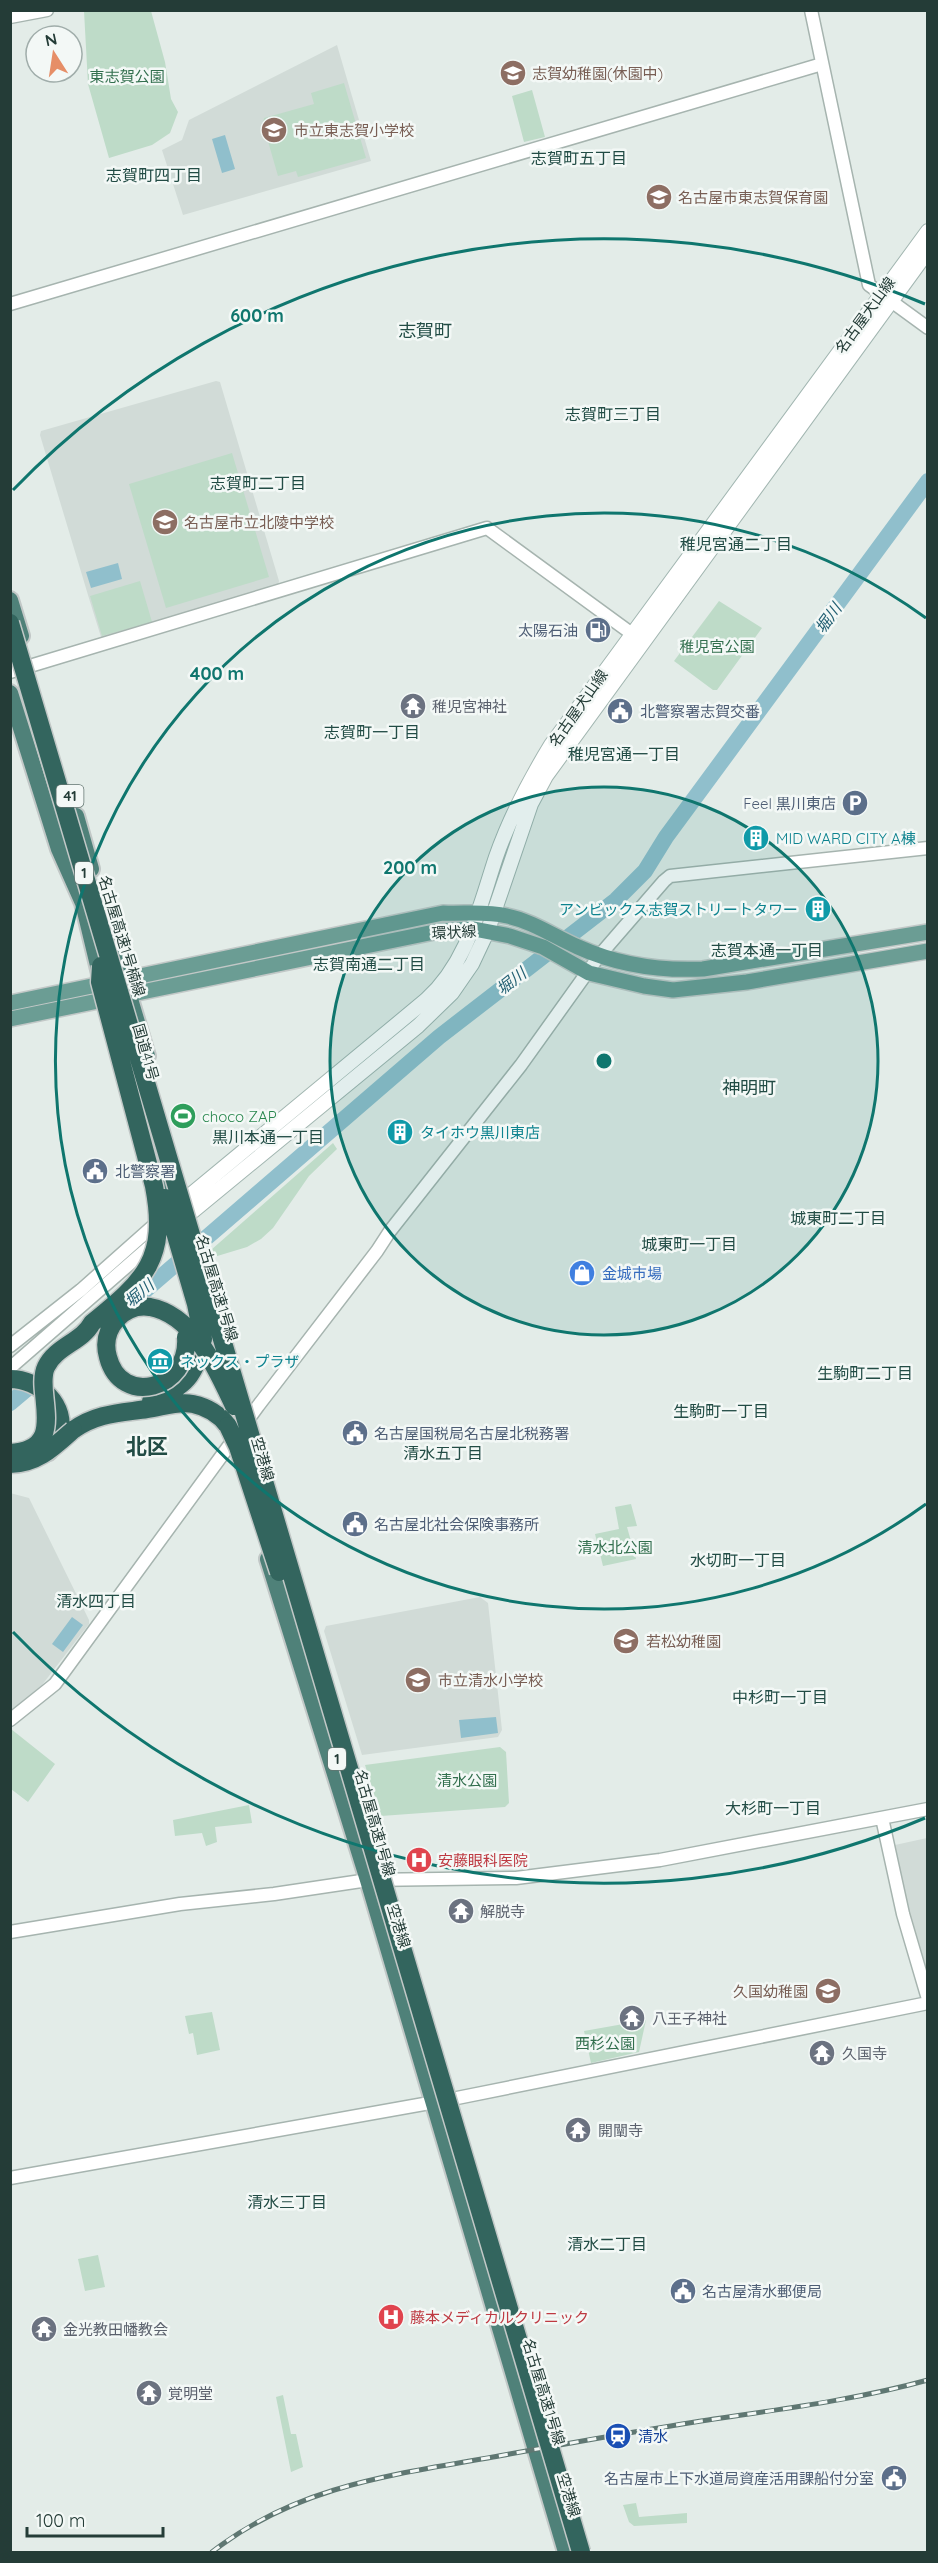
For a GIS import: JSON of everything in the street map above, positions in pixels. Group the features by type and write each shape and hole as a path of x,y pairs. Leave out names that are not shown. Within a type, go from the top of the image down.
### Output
{"highway":[{"name":"国道41号","path":"10,600 128,986 208,1263"},
{"name":"名古屋高速1号楠線","path":"10,623 105,960"},
{"name":"名古屋高速1号楠線","path":"10,665 159,1122"},
{"name":"国道41号","path":"10,693 59,849 83,903 127,1072 174,1217 192,1282"},
{"path":"88,1330 92,1323 135,1286 154,1252 159,1233 160,1216 100,982 105,960"},
{"path":"10,1467 28,1463 39,1457 73,1430 94,1418 136,1408 174,1392 184,1383 196,1366 203,1339 196,1304 134,1082 105,960"},
{"name":"名古屋高速1号線","path":"105,960 292,1604 573,2553"},
{"name":"名古屋高速1号線","path":"159,1122 581,2553"},
{"name":"空港線","path":"208,1263 250,1416 386,1881 586,2553"},
{"name":"空港線","path":"192,1282 267,1556 368,1880 566,2553"},
{"path":"10,1453 29,1448 44,1434 47,1416 45,1369 58,1350 88,1330 98,1327 122,1309 134,1305 159,1308 167,1312 173,1317 179,1322 185,1333 187,1344 180,1368 163,1383 141,1387 119,1377 111,1367 107,1357 108,1334 124,1313 143,1306 162,1311 166,1312 170,1314 176,1319 198,1342 238,1415 297,1603 306,1624"},
{"path":"10,1379 21,1379 37,1384 54,1400 59,1418 59,1436 45,1456 29,1467 10,1467"},
{"path":"10,1391 26,1393 38,1400 44,1406 51,1422 49,1434 38,1451 10,1459"},
{"path":"136,1408 144,1410 181,1403 193,1404 211,1410 225,1422 238,1447 286,1594 292,1604"}],"main road":[{"name":"名古屋犬山線","path":"174,1217 418,1026 462,980 486,913 531,804 546,776 745,505 885,298 927,231"},
{"name":"名古屋犬山線","path":"486,913 496,857 519,800 551,745 631,634 885,298 927,252"},
{"name":"環状線","path":"10,1019 105,991 413,918 443,913 486,913 509,916 599,956 649,968 703,969 927,932"},
{"name":"環状線","path":"128,986 406,936 481,930 543,947 589,973 644,986 673,990 698,989 927,951"},
{"name":"環状線","path":"10,1002 105,991"}],"street":[{"path":"10,17 47,10"},
{"path":"811,10 869,285 927,328"},
{"path":"10,304 822,64"},
{"path":"10,672 487,528 631,634 644,641"},
{"path":"10,1720 55,1684 250,1416 589,973 599,956 652,893 670,876 927,848"},
{"path":"10,1346 174,1217"},
{"path":"10,1368 174,1217"},
{"path":"10,1932 170,1906 368,1880 516,1878 618,1866 927,1809"},
{"path":"10,2178 452,2099 927,2001 903,1914 882,1818"}],"shaded area":[{"name":"市立東志賀小学校","path":"337,45 371,161 183,215 162,150 182,140 189,120"},
{"name":"名古屋市立北陵中学校","path":"216,381 220,382 279,581 278,586 104,640 101,637 88,595 40,435 41,431"},
{"path":"10,1493 29,1498 89,1620 89,1624 42,1685 11,1712"},
{"name":"市立清水小学校","path":"480,1597 488,1603 502,1730 498,1737 362,1755 324,1631 326,1626"},
{"path":"927,1838 927,1982 908,1912 895,1845"}],"green space":[{"name":"東志賀公園","path":"84,11 151,11 165,62 171,99 178,112 170,133 152,145 109,158 88,84"},
{"path":"344,83 366,158 298,177 296,171 278,176 263,124 264,118 314,104 311,93"},
{"path":"532,90 545,137 524,142 512,96"},
{"path":"232,453 269,577 166,608 129,484"},
{"path":"140,581 152,622 102,636 90,596"},
{"name":"稚児宮公園","path":"719,601 762,628 717,690 713,690 674,661"},
{"path":"333,1143 337,1149 309,1176 273,1228 261,1239 247,1247 214,1257 211,1250"},
{"name":"清水北公園","path":"631,1504 637,1526 627,1527 636,1559 603,1566 595,1534 619,1529 615,1507"},
{"path":"11,1729 55,1764 28,1802 11,1789"},
{"name":"清水公園","path":"500,1747 506,1752 509,1803 505,1807 381,1816 365,1765"},
{"path":"249,1805 252,1823 215,1827 217,1842 206,1846 202,1833 175,1836 173,1820"},
{"path":"212,2012 220,2050 197,2055 193,2033 189,2034 185,2016"},
{"name":"西杉公園","path":"646,2020 639,2052 591,2063 584,2031"},
{"path":"98,2255 105,2287 85,2291 78,2259"},
{"path":"283,2395 291,2434 296,2434 303,2467 291,2472 276,2397"},
{"path":"636,2503 639,2517 687,2513 687,2523 634,2526 629,2522 623,2505"}],"water":[{"path":"225,135 235,169 222,173 212,139"},
{"path":"118,563 122,579 91,588 86,572"},
{"path":"72,1617 83,1625 63,1652 52,1644"},
{"path":"496,1717 498,1733 461,1738 459,1720"}],"waterway":[{"name":"堀川","path":"119,1313 439,1037 616,900 645,871 666,837 928,481"},
{"name":"堀川","path":"10,1403 41,1377"}],"railway":[{"path":"212,2552 244,2530 277,2512 346,2486 418,2470 627,2433 846,2399 928,2380"}],"place":[{"name":"志賀幼稚園(休園中)","path":"513,73"},
{"name":"市立東志賀小学校","path":"274,130"},
{"name":"名古屋市東志賀保育園","path":"659,197"},
{"name":"名古屋市立北陵中学校","path":"165,522"},
{"name":"太陽石油","path":"598,630"},
{"name":"稚児宮神社","path":"413,706"},
{"name":"北警察署志賀交番","path":"620,711"},
{"name":"Feel 黒川東店","path":"855,803"},
{"name":"MID WARD CITY A棟","path":"756,838"},
{"name":"アンビックス志賀ストリートタワー","path":"818,909"},
{"name":"choco ZAP","path":"183,1116"},
{"name":"タイホウ黒川東店","path":"400,1132"},
{"name":"北警察署","path":"95,1171"},
{"name":"金城市場","path":"582,1273"},
{"name":"ネックス・プラザ","path":"160,1361"},
{"name":"名古屋国税局名古屋北税務署","path":"355,1433"},
{"name":"名古屋北社会保険事務所","path":"355,1524"},
{"name":"若松幼稚園","path":"626,1641"},
{"name":"市立清水小学校","path":"418,1680"},
{"name":"安藤眼科医院","path":"419,1860"},
{"name":"解脱寺","path":"461,1911"},
{"name":"久国幼稚園","path":"828,1991"},
{"name":"八王子神社","path":"632,2018"},
{"name":"久国寺","path":"822,2053"},
{"name":"開闡寺","path":"578,2130"},
{"name":"名古屋清水郵便局","path":"683,2291"},
{"name":"藤本メディカルクリニック","path":"391,2317"},
{"name":"金光教田幡教会","path":"44,2329"},
{"name":"覚明堂","path":"149,2393"},
{"name":"清水","path":"618,2436"},
{"name":"名古屋市上下水道局資産活用課船付分室","path":"894,2478"}],"district":[{"name":"志賀町五丁目","path":"579,158"},
{"name":"志賀町四丁目","path":"154,175"},
{"name":"志賀町","path":"425,330"},
{"name":"志賀町三丁目","path":"613,414"},
{"name":"志賀町二丁目","path":"258,483"},
{"name":"稚児宮通二丁目","path":"736,544"},
{"name":"志賀町一丁目","path":"372,732"},
{"name":"稚児宮通一丁目","path":"624,754"},
{"name":"志賀本通一丁目","path":"767,950"},
{"name":"志賀南通二丁目","path":"369,964"},
{"name":"神明町","path":"749,1087"},
{"name":"黒川本通一丁目","path":"268,1137"},
{"name":"城東町二丁目","path":"838,1218"},
{"name":"城東町一丁目","path":"689,1244"},
{"name":"生駒町二丁目","path":"865,1373"},
{"name":"生駒町一丁目","path":"721,1411"},
{"name":"北区","path":"147,1446"},
{"name":"清水五丁目","path":"443,1453"},
{"name":"水切町一丁目","path":"738,1560"},
{"name":"清水四丁目","path":"96,1601"},
{"name":"中杉町一丁目","path":"780,1697"},
{"name":"大杉町一丁目","path":"773,1808"},
{"name":"清水三丁目","path":"287,2202"},
{"name":"清水二丁目","path":"607,2244"}]}
